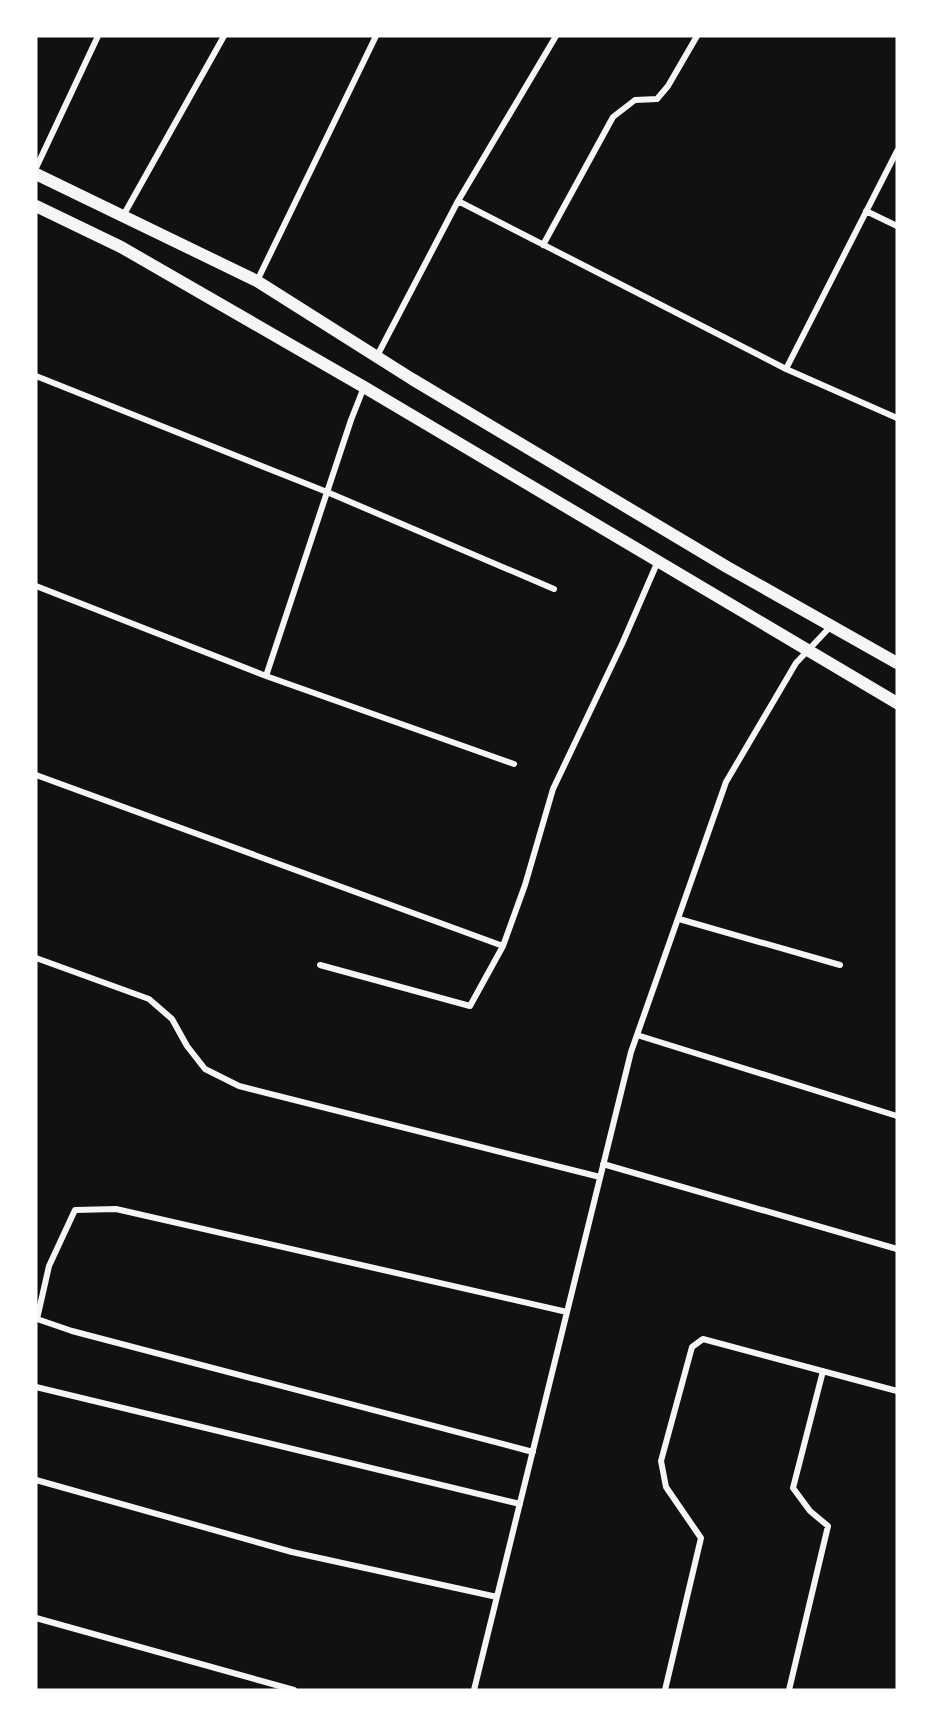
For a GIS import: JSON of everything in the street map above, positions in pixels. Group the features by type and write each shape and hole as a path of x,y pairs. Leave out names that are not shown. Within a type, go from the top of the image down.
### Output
{"main road":[{"path":"36,174 257,281 376,356 727,567 897,663"},
{"path":"36,206 121,247 364,387 897,703"}],"street":[{"path":"36,168 98,36"},
{"path":"123,216 224,36"},
{"path":"257,281 375,36"},
{"path":"376,356 458,201 556,36"},
{"path":"543,244 613,117 635,100 657,99 668,86 697,36"},
{"path":"786,369 897,151"},
{"path":"458,201 786,369 897,418"},
{"path":"866,211 897,226"},
{"path":"36,376 327,492 554,589"},
{"path":"266,676 364,387"},
{"path":"320,965 470,1005 503,946 525,885 553,789 622,644 658,561"},
{"path":"36,586 266,676 514,764"},
{"path":"474,1690 631,1052 726,782 796,663 832,626"},
{"path":"36,775 503,946"},
{"path":"679,919 840,965"},
{"path":"36,958 149,999 172,1019 187,1046 205,1069 239,1086 600,1177"},
{"path":"637,1035 897,1116"},
{"path":"603,1164 897,1249"},
{"path":"532,1452 83,1334 37,1319 49,1266 75,1210 116,1209 567,1312"},
{"path":"665,1690 701,1538 666,1487 662,1461 692,1347 703,1339 897,1391"},
{"path":"789,1690 828,1526 810,1511 793,1488 823,1371"},
{"path":"36,1387 520,1504"},
{"path":"36,1480 292,1552 497,1597"},
{"path":"36,1618 294,1690"}]}
